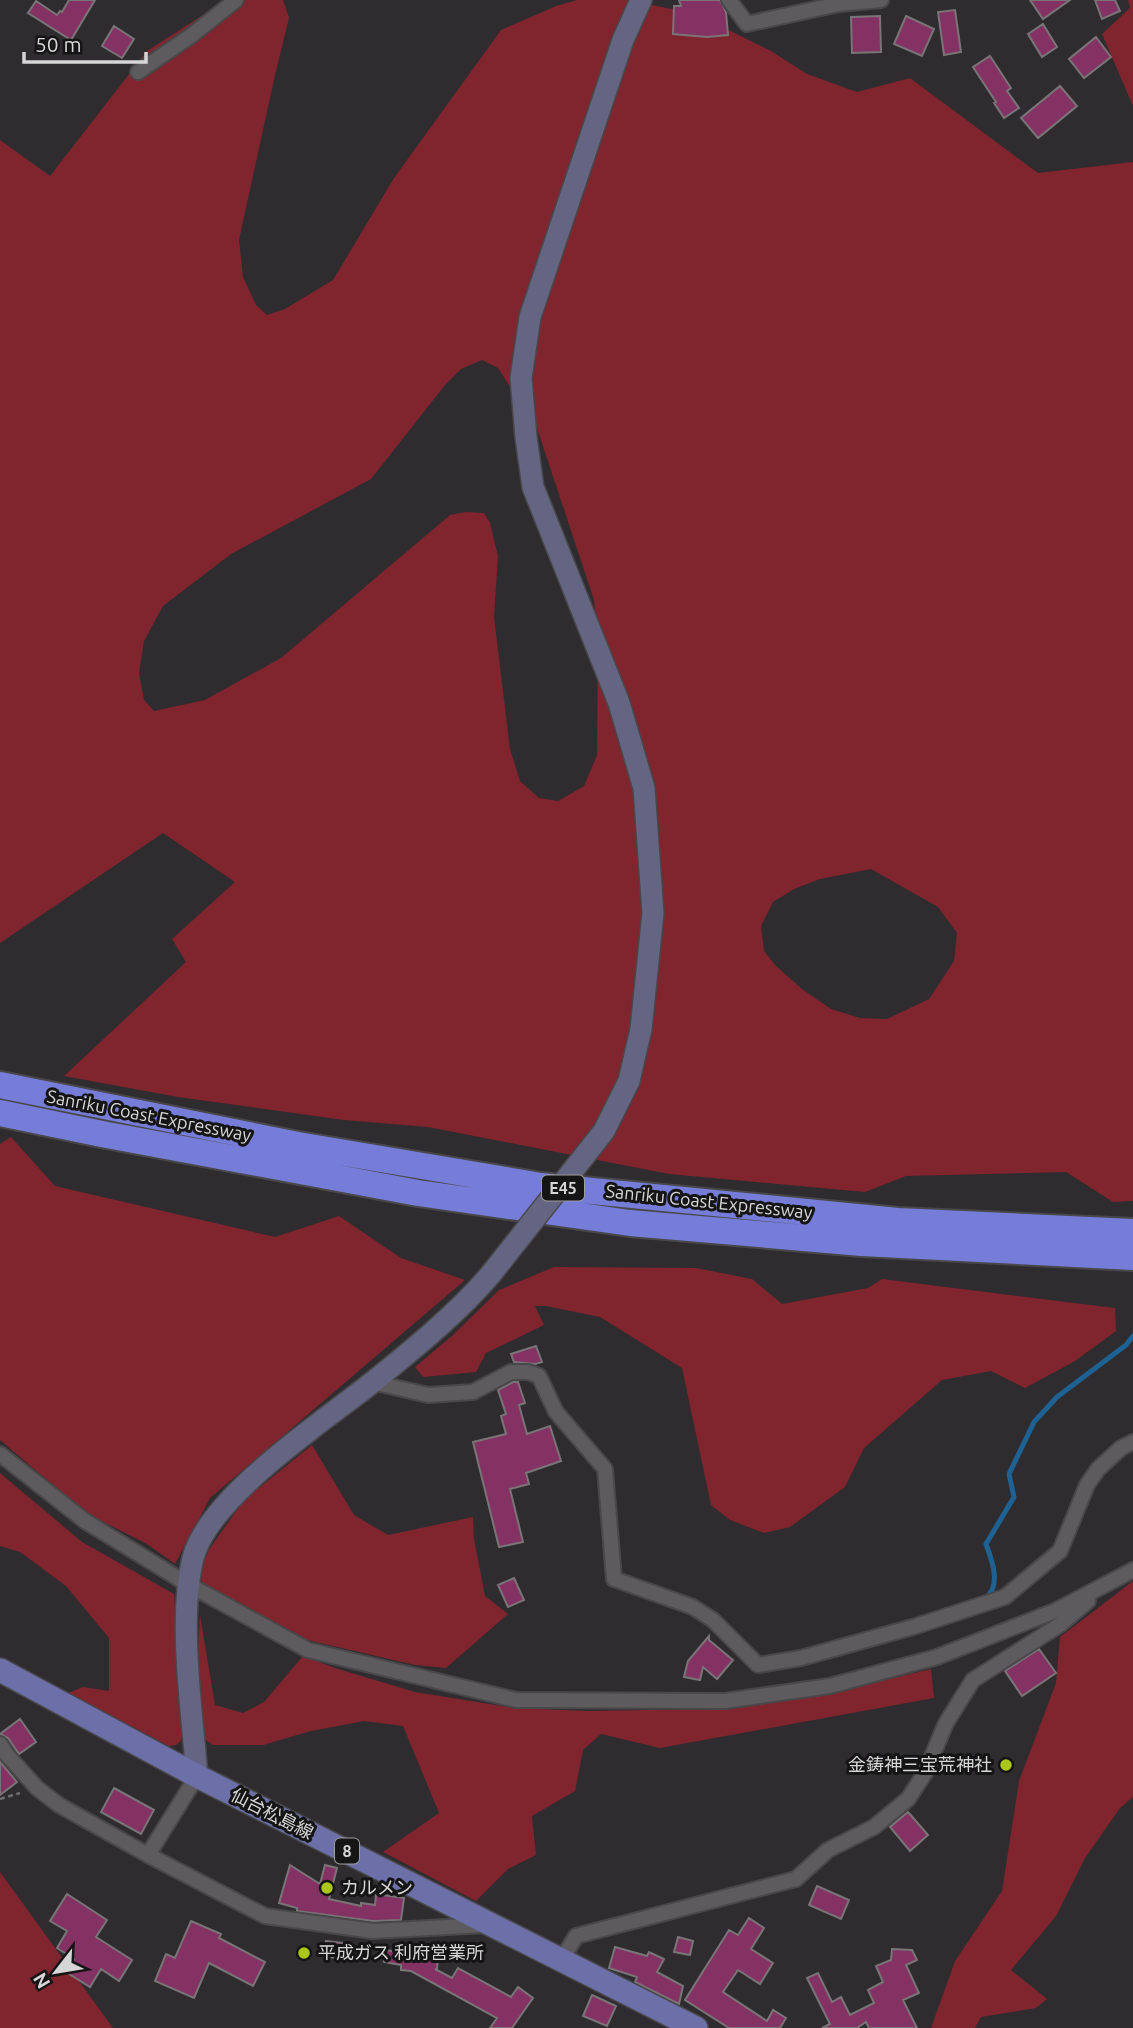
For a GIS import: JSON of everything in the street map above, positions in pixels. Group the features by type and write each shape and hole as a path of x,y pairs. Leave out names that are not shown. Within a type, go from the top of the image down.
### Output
{"highway":[{"name":"Sanriku Coast Expressway","path":"0,1085 298,1145 541,1186 898,1221 1088,1243"},
{"name":"Sanriku Coast Expressway","path":"0,1113 418,1193 630,1223 862,1243 1088,1243"},
{"path":"1088,1243 1133,1230"},
{"path":"1088,1243 1133,1259"}],"main road":[{"name":"仙台松島線","path":"0,1670 197,1776 696,2028"}],"street":[{"path":"138,72 192,35 236,0"},
{"path":"148,1855 197,1776 188,1639 189,1585 194,1555 208,1527 227,1502 281,1454 372,1382 461,1305 491,1274 604,1131 629,1081 642,1029 653,912 644,788 619,703 533,487 521,378 530,317 623,40 641,0"},
{"path":"729,0 747,24 837,2 881,0"},
{"path":"372,1382 428,1395 473,1392 511,1372 528,1372 539,1376 556,1412 605,1469 614,1579 693,1606 713,1620 758,1665 801,1658 1005,1597 1060,1550 1087,1485 1098,1469 1121,1448 1133,1442"},
{"path":"0,1454 85,1521 189,1585 308,1650 516,1700 724,1701 830,1686 937,1657 1055,1611 1133,1570"},
{"path":"561,1961 576,1936 796,1879 828,1850 874,1827 908,1799 925,1773 946,1723 973,1680 1061,1624 1108,1584"},
{"path":"0,1744 37,1788 59,1805 265,1916 373,1931 491,1924"}],"path":[{"path":"0,1799 37,1788"}],"shaded area":[{"path":"226,0 283,0 289,18 239,240 243,277 256,305 267,315 285,309 333,280 394,178 501,30 556,6 577,0 627,0 696,14 771,51 807,74 857,92 910,78 1038,173 1133,162 1133,1201 1113,1202 1066,1172 906,1176 865,1192 669,1174 428,1127 344,1120 178,1097 64,1076 186,962 172,939 235,882 163,833 0,943 0,140 50,176 147,51","holes":["482,360 498,368 537,428 594,600 598,635 597,755 584,786 558,801 539,798 520,781 510,749 494,617 498,556 490,523 484,513 450,515 281,658 205,700 154,711 144,700 139,673 144,641 163,606 231,554 371,479 445,385 461,369","871,869 938,907 957,933 954,961 929,999 887,1019 860,1018 831,1009 802,989 776,966 764,951 761,926 773,902 794,889 820,879"]},
{"path":"1128,0 1133,0 1133,106 1102,34 1130,8"},
{"path":"11,1137 55,1186 275,1237 339,1216 401,1258 465,1280 210,1498 175,1564 147,1544 86,1513 0,1440 0,1144"},
{"path":"554,1267 696,1268 752,1279 782,1304 868,1288 882,1279 1115,1308 1116,1331 1075,1361 1025,1388 991,1371 942,1380 864,1448 845,1487 790,1527 764,1533 730,1520 711,1505 682,1368 600,1317 535,1306 544,1325 486,1353 476,1372 423,1377 415,1367 499,1290"},
{"path":"312,1445 354,1515 388,1535 473,1517 474,1539 485,1596 508,1614 446,1668 415,1665 307,1640 202,1585 200,1568 210,1548 244,1500"},
{"path":"0,1473 82,1542 174,1594 182,1735 181,1741 176,1745 169,1746 68,1693 83,1687 109,1691 109,1638 66,1586 20,1552 0,1546"},
{"path":"1133,1581 1133,1797 1120,1808 1085,1858 1056,1916 1011,1970 1047,1999 1036,2008 981,2017 975,2028 931,2028 955,1961 1002,1891 1019,1781 1056,1683 1060,1637"},
{"path":"200,1615 215,1705 243,1713 264,1702 303,1656 415,1692 514,1708 588,1711 700,1709 814,1697 931,1669 934,1698 660,1748 601,1734 583,1750 575,1791 532,1816 536,1855 508,1869 476,1901 383,1852 439,1813 403,1726 364,1721 311,1731 263,1745 213,1745 202,1737 198,1650"},
{"path":"0,1872 113,2028 0,2028"}],"building":[{"path":"69,0 95,0 71,40 28,13 36,1 57,15"},
{"path":"679,0 720,0 726,12 728,35 707,37 673,34 674,6 681,6"},
{"path":"1030,0 1070,0 1043,19"},
{"path":"1095,0 1115,0 1120,11 1102,19"},
{"path":"955,10 961,52 944,55 938,12"},
{"path":"880,16 881,52 852,53 851,17"},
{"path":"906,16 934,29 922,56 894,44"},
{"path":"1043,24 1057,47 1042,57 1028,34"},
{"path":"114,26 134,39 122,58 102,46"},
{"path":"1096,37 1111,57 1084,78 1069,59"},
{"path":"990,56 1011,88 1007,91 1019,108 1004,118 973,67"},
{"path":"1060,86 1077,106 1038,138 1021,118"},
{"path":"536,1346 542,1362 514,1362 511,1354"},
{"path":"518,1382 525,1403 519,1405 527,1434 550,1426 561,1461 526,1473 529,1484 510,1489 523,1542 499,1547 473,1442 506,1434 501,1416 506,1414 498,1390"},
{"path":"514,1578 524,1600 508,1607 498,1585"},
{"path":"709,1636 709,1640 733,1660 717,1679 703,1667 700,1680 684,1677 688,1661"},
{"path":"1039,1649 1056,1673 1022,1696 1005,1671"},
{"path":"20,1719 36,1742 19,1754 8,1738 0,1734"},
{"path":"0,1762 17,1782 0,1795"},
{"path":"114,1788 154,1810 141,1834 101,1812"},
{"path":"908,1812 928,1835 910,1851 890,1827"},
{"path":"290,1865 320,1884 325,1865 337,1868 329,1899 361,1906 361,1903 375,1905 376,1894 404,1898 401,1920 373,1921 297,1911 297,1908 279,1903"},
{"path":"817,1886 849,1900 841,1919 809,1905"},
{"path":"67,1894 107,1920 96,1937 132,1960 119,1981 101,1969 90,1987 66,1972 74,1959 57,1948 67,1931 50,1921"},
{"path":"749,1918 764,1928 751,1949 773,1963 760,1984 738,1970 723,1992 767,2021 773,2010 786,2018 780,2028 729,2028 685,2000 729,1930 738,1935"},
{"path":"191,1921 221,1934 219,1938 265,1962 253,1986 209,1963 194,1998 155,1981 166,1954 175,1958"},
{"path":"678,1937 693,1941 690,1955 674,1952"},
{"path":"326,1941 344,1943 341,1959 324,1956"},
{"path":"615,1947 647,1956 649,1952 664,1959 657,1972 683,1986 679,2004 635,1982 637,1977 609,1968"},
{"path":"892,1949 912,1950 917,1960 906,1965 919,1993 903,2000 917,2028 869,2028 866,2022 857,2028 822,2028 830,2024 807,1978 818,1973 832,2002 841,1997 850,2015 874,2003 868,1990 883,1982 876,1966 891,1960"},
{"path":"386,1950 438,1958 435,1969 452,1978 458,1968 511,1997 518,1987 533,1998 512,2028 490,2028 497,2018 411,1971 401,1970 401,1965 384,1962"},
{"path":"592,1995 616,2006 607,2026 583,2016"}],"waterway":[{"path":"985,1598 990,1593 994,1580 993,1565 986,1544 1014,1497 1009,1474 1034,1422 1057,1397 1126,1345 1133,1336"}],"place":[{"name":"金鋳神三宝荒神社","path":"1006,1765"},
{"name":"カルメン","path":"327,1888"},
{"name":"平成ガス 利府営業所","path":"304,1953"}]}
